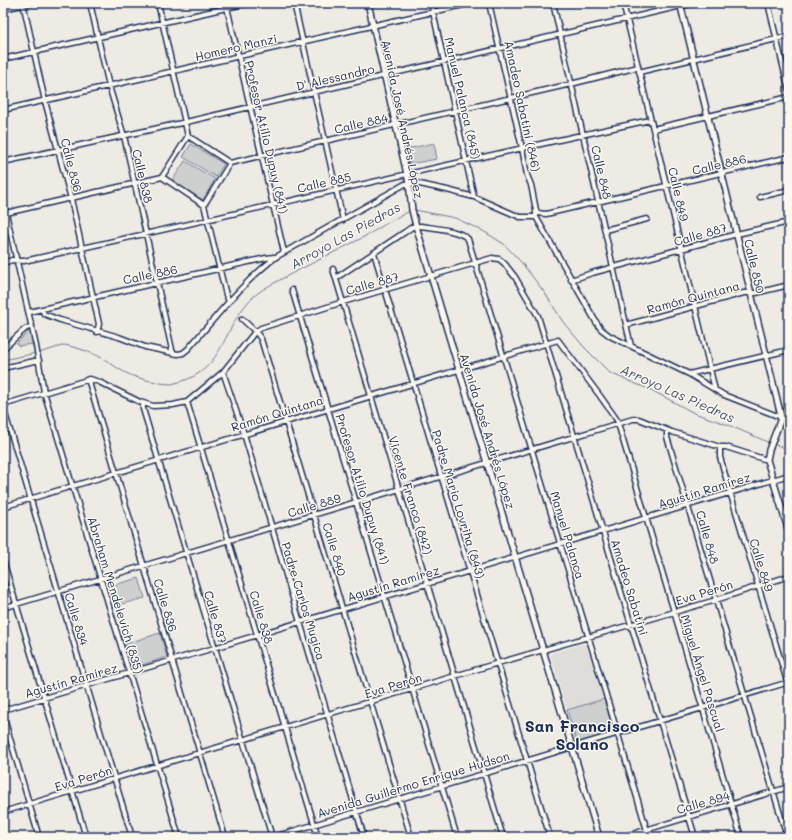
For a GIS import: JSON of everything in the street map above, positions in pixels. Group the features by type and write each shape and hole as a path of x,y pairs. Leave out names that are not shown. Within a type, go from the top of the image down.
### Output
{"main road":[{"name":"Avenida José Andrés López","path":"368,3 409,186 416,226 599,837"},
{"name":"Calle 850","path":"681,5 765,356 781,416"},
{"path":"781,416 767,460 789,532"}],"street":[{"path":"3,10 32,3"},
{"name":"Calle 838","path":"90,3 124,136 173,354"},
{"path":"6,214 162,177 188,136 158,3"},
{"path":"3,59 163,22 227,5 248,3"},
{"path":"294,3 342,220"},
{"name":"Manuel Palanca (845)","path":"431,3 474,197"},
{"name":"Homero Manzi","path":"3,110 472,3"},
{"name":"Amadeo Sabatini (846)","path":"489,3 527,175 531,186 536,215 571,280 601,329 610,336 689,374 724,395 789,418"},
{"name":"Calle 848","path":"552,3 631,346"},
{"name":"Calle 849","path":"623,3 715,390"},
{"name":"D' Alessandro","path":"3,162 186,122 694,3"},
{"path":"768,3 789,92"},
{"name":"Calle 836","path":"23,4 45,101 71,199 99,324 97,332"},
{"name":"Profesor Atilio Dupuy (841)","path":"227,5 284,252"},
{"name":"Calle 884","path":"230,163 571,84 694,59 789,36"},
{"path":"653,129 789,97"},
{"name":"Calle 885","path":"3,263 12,260 24,261 650,120"},
{"path":"188,136 230,163 204,205"},
{"name":"Calle 886","path":"409,186 415,183 474,197 523,218 789,158"},
{"path":"162,177 204,205 219,269 229,301"},
{"path":"42,309 43,313 47,315 97,332 119,337 145,347 173,354 183,353 229,301 260,269 276,257 400,187 409,186"},
{"path":"760,197 789,190"},
{"name":"Abraham Mendelevich (835)","path":"3,200 32,326 44,392 179,837"},
{"path":"605,230 646,219"},
{"name":"Calle 887","path":"571,280 737,234 789,222"},
{"path":"336,278 416,226"},
{"name":"Manuel Palanca","path":"416,226 462,234 468,239 649,837"},
{"name":"Padre Mario Lovriha (843)","path":"374,253 550,837"},
{"name":"Calle 886","path":"29,312 276,257"},
{"name":"Calle 887","path":"256,332 261,328 343,302 476,262 495,258"},
{"name":"Amadeo Sabatini","path":"495,258 504,263 538,316 695,837"},
{"name":"Vicente Franco (842)","path":"333,269 504,837"},
{"name":"Ramón Quintana","path":"626,325 744,293 789,285"},
{"name":"Profesor Atilio Dupuy (841)","path":"292,290 457,837"},
{"name":"Calle 840","path":"242,319 261,339 411,837"},
{"path":"3,349 25,329 32,326"},
{"path":"3,406 88,379 95,380 143,403 157,406 187,402 223,372 256,332"},
{"name":"Ramón Quintana","path":"3,507 558,340"},
{"name":"Miguel Ángel Pascual","path":"558,340 616,418 741,837"},
{"path":"689,374 789,350"},
{"path":"3,368 39,359"},
{"name":"Padre Carlos Mugica","path":"223,372 244,434 364,837"},
{"name":"Calle 836","path":"88,379 225,837"},
{"name":"Calle 838","path":"187,402 318,837"},
{"name":"Calle 837","path":"143,403 143,409 214,648 272,837"},
{"name":"Calle 834","path":"3,406 132,837"},
{"name":"Calle 889","path":"3,608 532,450 630,419 639,419 667,430"},
{"path":"667,430 767,460"},
{"name":"Calle 848","path":"667,430 667,437 787,837"},
{"name":"Calle 849","path":"720,447 720,457 730,492 789,688"},
{"name":"Agustín Ramírez","path":"3,710 214,648 789,474"},
{"path":"3,560 86,837"},
{"name":"Eva Perón","path":"3,812 327,716 498,663 716,600 789,576"},
{"name":"Avenida Guillermo Enrique Hudson","path":"272,837 788,682"},
{"path":"3,715 39,837"},
{"name":"Calle 894","path":"622,837 789,787"}],"shaded area":[{"path":"434,143 437,159 410,164 407,149"},
{"path":"191,144 224,164 216,177 183,157"},
{"path":"185,161 215,179 203,200 172,181"},
{"path":"30,330 33,344 19,346 17,344 18,342"},
{"path":"139,578 145,598 115,606 110,586"},
{"path":"160,633 167,657 133,668 125,644"},
{"path":"584,644 586,645 604,699 567,710 551,656 553,653"},
{"path":"604,699 614,732 577,743 567,710"}],"waterway":[{"name":"Arroyo Las Piedras","path":"415,210 455,218 483,231 504,244 521,262 545,293 563,322 584,347 610,373 653,391 694,413 726,424 770,443"},
{"name":"Arroyo Las Piedras","path":"39,353 65,345 105,359 121,370 135,377 171,384 188,379 201,371 211,362 219,351 239,313 258,293 268,286 360,239 410,211"},
{"name":"Arroyo Las Piedras","path":"3,360 36,353"},
{"name":"Arroyo Las Piedras","path":"773,444 789,449"}],"district":[{"name":"San Francisco Solano","path":"582,734"}]}
